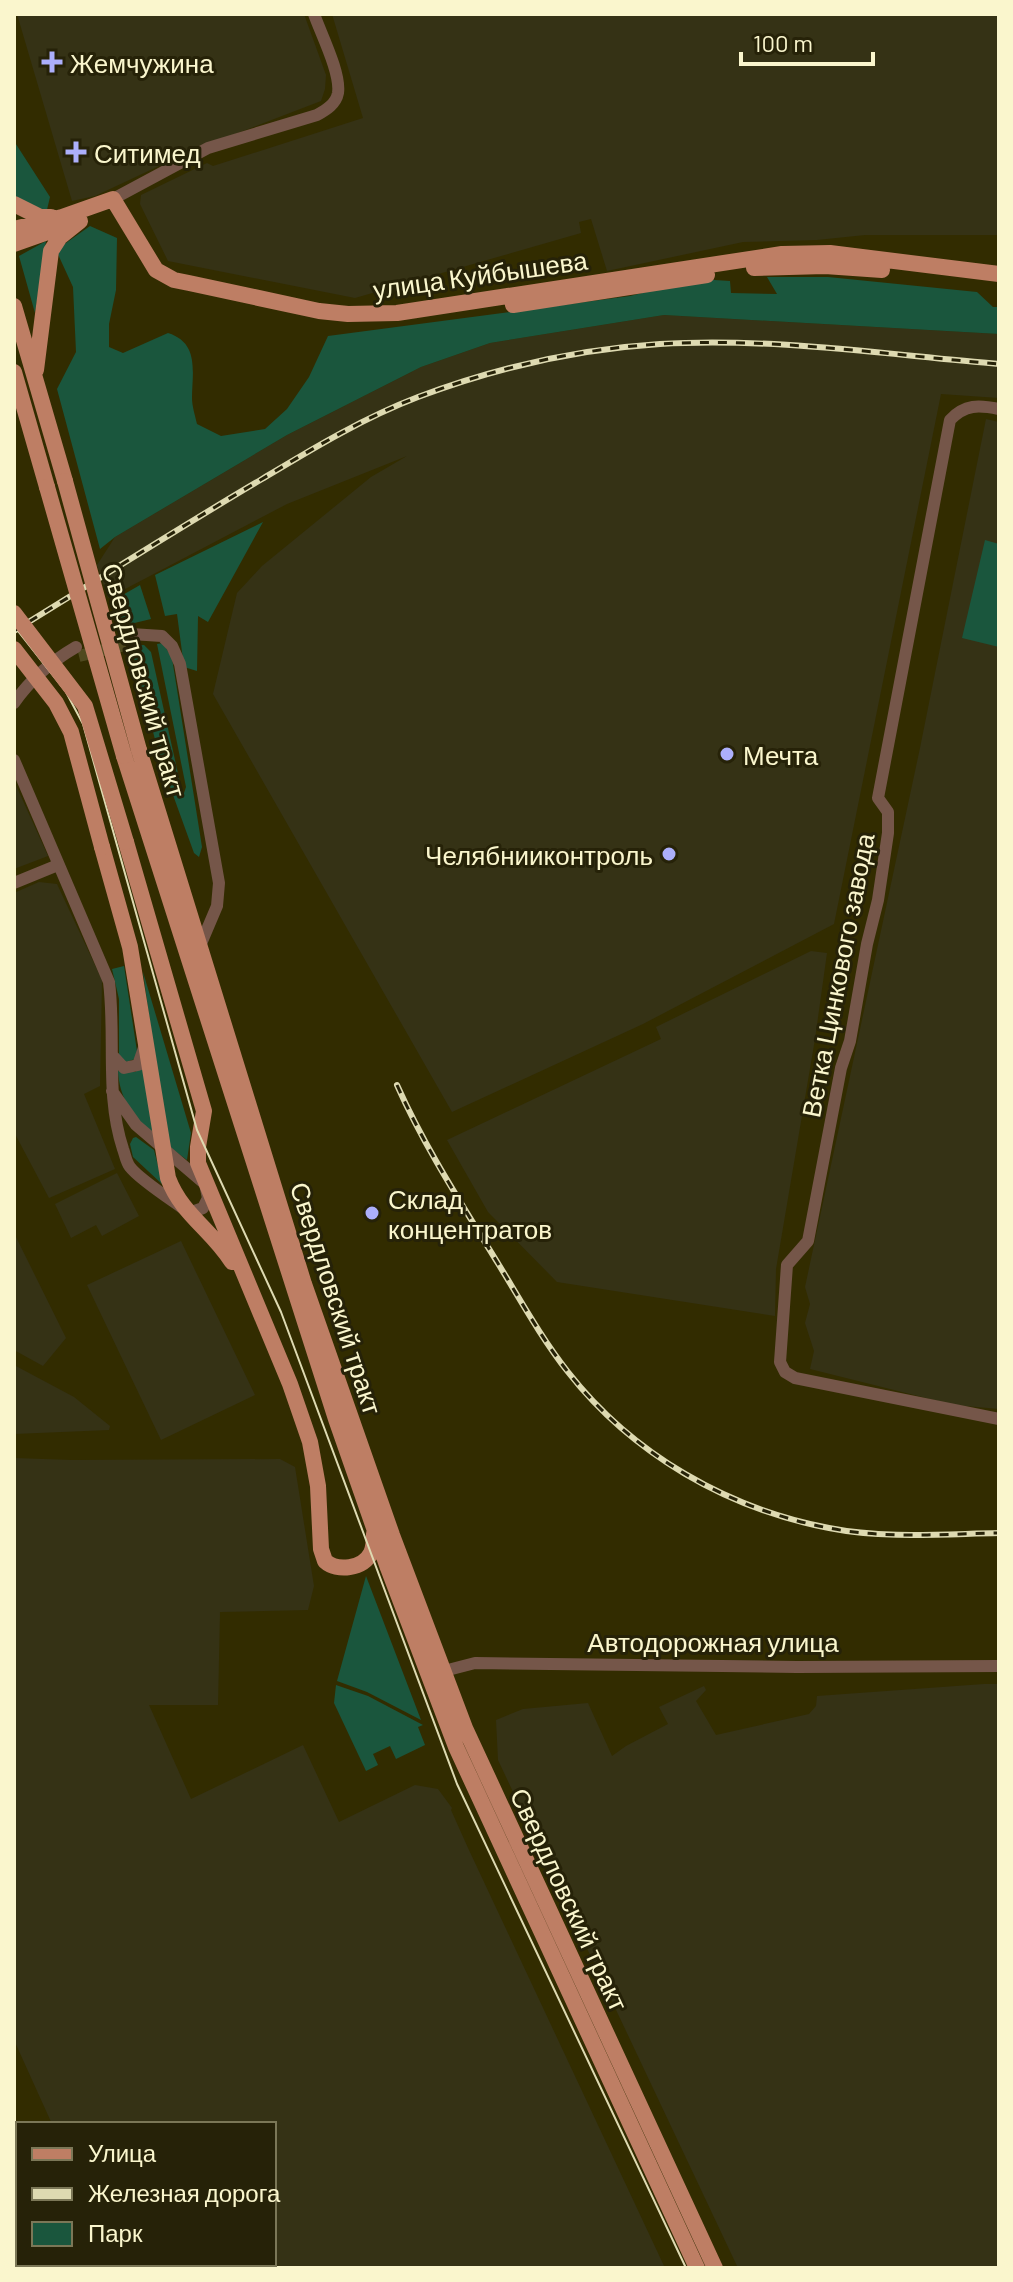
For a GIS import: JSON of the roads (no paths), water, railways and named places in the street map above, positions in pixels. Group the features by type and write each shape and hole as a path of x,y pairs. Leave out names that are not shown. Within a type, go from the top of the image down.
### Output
{"main road":[{"path":"14,204 40,217 61,218"},
{"path":"14,229 112,204"},
{"path":"14,244 80,221 112,204"},
{"name":"улица Куйбышева","path":"112,204 144,265 172,284 348,322 398,322 510,300 768,267 880,265 999,274"},
{"path":"35,380 51,251 60,237 80,221"},
{"name":"улица Куйбышева","path":"880,265 999,285"},
{"name":"Свердловский тракт","path":"14,306 65,481 131,753 200,946 304,1284 392,1535 470,1783 697,2268"},
{"name":"Свердловский тракт","path":"14,372 295,1295 388,1568 715,2268"},
{"path":"14,613 85,706 204,1111 197,1156 205,1184 290,1384 310,1442 325,1561 338,1568 352,1566 368,1558 378,1559 388,1568"},
{"path":"14,649 56,703 76,747 130,947 146,1042 157,1144 168,1178 184,1209 224,1250 252,1293"},
{"path":"368,1558 373,1548 375,1529"}],"street":[{"path":"112,204 208,148 317,115 329,108 338,94 337,77 314,14"},
{"name":"Ветка Цинкового завода","path":"999,409 979,405 959,409 950,420 878,798 888,812 888,833 878,900 850,1041 841,1068 808,1241 787,1265 780,1362 785,1372 795,1378 999,1419"},
{"path":"132,638 162,636 172,646 180,664 219,883 217,906 200,946"},
{"path":"14,703 30,683 62,655 78,651"},
{"path":"14,760 109,982 112,1091 115,1118 129,1166 184,1209 196,1212 206,1205 205,1184 125,1113 112,1091"},
{"path":"14,883 58,865"},
{"path":"111,1055 124,1068 130,1068 138,1065 146,1042"},
{"path":"125,1154 126,1143 133,1134 140,1134 157,1144"},
{"name":"Автодорожная улица","path":"437,1674 475,1663 999,1666"}],"tunnel":[{"path":"84,645 131,634"},
{"path":"79,656 133,643"}],"tram line":[{"path":"14,626 66,692 83,724 197,1130 281,1312 457,1784 686,2268"}],"railway":[{"path":"14,631 338,435 377,414 477,377 598,350 702,342 830,348 999,364"},
{"path":"397,1085 445,1176 549,1346 593,1401 652,1452 719,1492 791,1519 829,1528 892,1535 999,1533"}],"place":[{"name":"Жемчужина","path":"52,62"},
{"name":"Ситимед","path":"76,152"},
{"name":"Мечта","path":"727,754"},
{"name":"Челябнииконтроль","path":"669,854"},
{"name":"Склад концентратов","path":"372,1213"}]}
